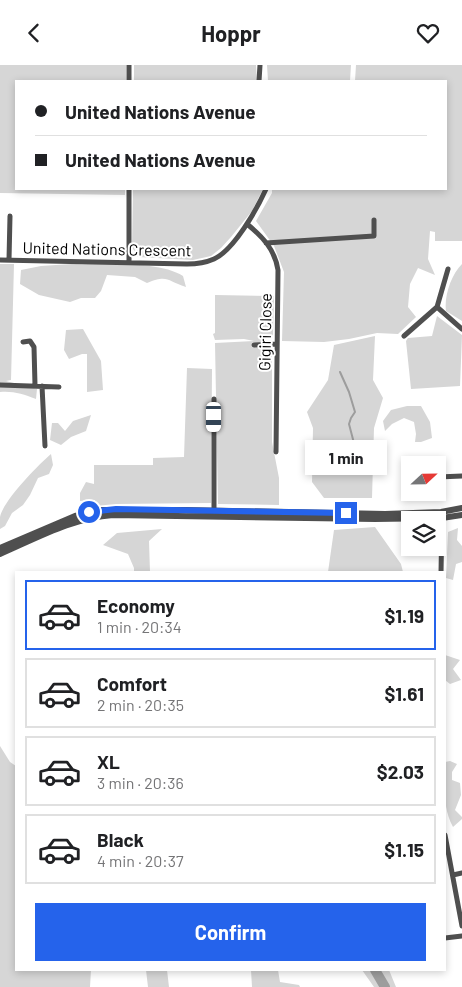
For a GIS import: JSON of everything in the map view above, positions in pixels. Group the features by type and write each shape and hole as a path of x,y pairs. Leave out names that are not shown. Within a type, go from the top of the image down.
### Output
{"street":[{"path":"129,65 129,80"},
{"path":"259,80 260,65"},
{"path":"128,262 129,190"},
{"name":"United Nations Crescent","path":"0,260 187,264 205,262 224,252 260,205 266,190"},
{"path":"9,260 10,216"},
{"path":"266,243 374,236 374,220"},
{"name":"Gigiri Close","path":"247,224 262,236 277,260 276,452"},
{"path":"404,336 437,307 448,269"},
{"path":"437,307 462,329"},
{"path":"23,342 30,341 34,347 35,385"},
{"path":"254,345 277,344"},
{"path":"0,385 59,387"},
{"path":"42,386 45,447"},
{"path":"214,399 214,511"},
{"path":"446,477 462,476"},
{"path":"446,514 462,508"},
{"path":"0,548 89,512 116,509 214,511 375,519 401,517"},
{"path":"0,553 76,521 94,516 262,514"},
{"path":"446,515 462,515"},
{"path":"441,556 441,571"},
{"path":"446,840 462,923"},
{"path":"453,875 462,873"},
{"path":"446,938 462,936"}],"shaded area":[{"path":"0,65 126,65 126,80 15,80 15,190 125,190 125,195 0,193"},
{"path":"134,65 256,65 257,80 134,80"},
{"path":"267,65 351,65 350,80 268,80"},
{"path":"356,65 462,65 462,241 435,241 435,232 430,231 428,259 435,275 418,268 410,284 408,307 416,317 398,334 377,333 324,342 282,341 284,272 274,246 256,221 272,190 447,190 447,80 355,80"},
{"path":"133,190 262,190 252,211 221,248 211,256 193,260 138,257 132,247"},
{"path":"0,264 14,264 11,380 6,381 37,389 36,399 18,393 0,392"},
{"path":"129,264 159,268 183,276 186,287 167,279 154,280 147,283 135,277 107,275 101,291 95,298 81,298 70,302 39,295 20,284 21,270 41,266"},
{"path":"462,264 462,321 446,311 446,305 447,292"},
{"path":"215,295 274,296 273,338 262,338 261,341 272,341 272,442 279,478 279,505 218,504 215,343 254,341 244,339 215,340 213,334 215,333"},
{"path":"437,316 462,335 460,386 411,389 406,341 408,338 432,336"},
{"path":"83,329 101,361 103,390 87,392 87,354 69,359 64,350 66,330"},
{"path":"375,336 373,380 383,398 374,428 372,498 324,498 312,482 313,428 307,412 328,380 334,345"},
{"path":"187,368 212,369 211,503 95,506 95,500 80,501 80,493 86,482 94,484 94,465 153,465 153,458 184,457"},
{"path":"407,406 421,406 430,422 432,438 415,442 414,422 404,418 392,424 385,431 383,421 391,410"},
{"path":"91,415 86,431 71,437 61,445 50,440 52,423 58,423 65,431 73,421"},
{"path":"51,454 53,465 49,474 38,478 23,505 12,513 5,526 0,529 0,517 7,502"},
{"path":"375,527 401,564 403,571 328,571 334,530"},
{"path":"458,528 457,540 462,546 462,562 456,564 453,580 446,578 448,532"},
{"path":"162,529 149,541 150,571 134,571 128,554 103,545 117,533"},
{"path":"446,655 460,660 453,669 461,680 450,684 446,681"},
{"path":"0,746 10,762 15,765 15,971 91,971 90,987 0,987"},
{"path":"450,761 457,764 452,772 452,780 460,783 461,795 455,810 462,819 453,827 449,819 446,803 446,762"},
{"path":"146,971 167,971 169,987 148,987"},
{"path":"251,971 278,971 280,982 299,985 300,987 252,987"},
{"path":"363,971 389,971 396,987 374,987"}],"waterway":[{"path":"340,372 355,412 349,424 356,451 360,458 365,461"},
{"path":"376,971 385,987"}],"route":[{"path":"89,512 116,509 346,513"}]}
